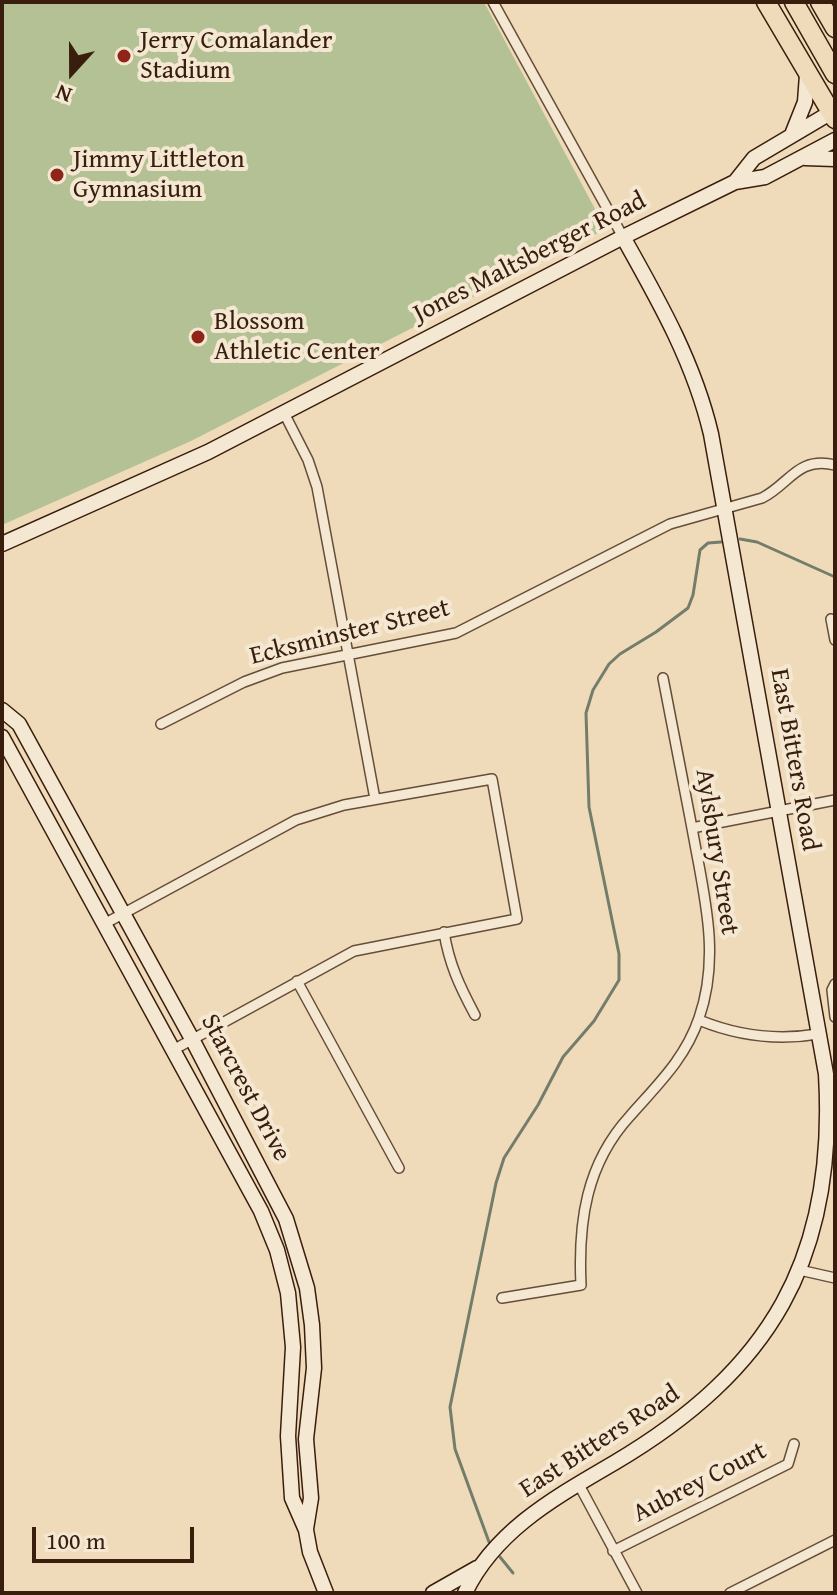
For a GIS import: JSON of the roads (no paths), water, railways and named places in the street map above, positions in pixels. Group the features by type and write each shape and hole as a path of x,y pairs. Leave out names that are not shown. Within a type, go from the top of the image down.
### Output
{"highway":[{"path":"766,2 807,75 834,114"},
{"path":"794,2 835,74"},
{"path":"820,2 835,28"},
{"path":"807,75 835,80"}],"main road":[{"path":"792,134 805,102 807,75"},
{"name":"Jones Maltsberger Road","path":"735,182 754,158 792,134 834,114"},
{"name":"Jones Maltsberger Road","path":"2,544 208,452 623,237 735,182 765,177 835,140"},
{"path":"800,158 835,159"},
{"name":"East Bitters Road","path":"477,1568 530,1516 671,1427 709,1398 759,1345 804,1271 821,1221 831,1148 830,1110 818,1034 709,426 695,376 674,329 623,237"},
{"name":"Starcrest Drive","path":"2,710 19,724 192,1039 286,1219 305,1281 312,1325 314,1368 306,1439 311,1498 306,1530"},
{"name":"Starcrest Drive","path":"2,737 261,1211 277,1250 286,1286 293,1347 288,1436 292,1498 326,1593"},
{"path":"286,1286 305,1281"},
{"path":"291,1393 311,1395"},
{"path":"433,1593 477,1568"},
{"path":"465,1593 477,1568"}],"street":[{"name":"East Bitters Road","path":"493,2 623,237"},
{"path":"283,411 308,460 317,487 375,799"},
{"name":"Ecksminster Street","path":"161,724 244,682 282,668 456,633 670,524 771,493 792,473 807,465 835,465"},
{"path":"831,619 835,640"},
{"name":"Aylsbury Street","path":"502,1298 581,1285 580,1226 596,1167 617,1131 675,1066 699,1020 709,979 710,937 663,678"},
{"path":"104,924 296,820 320,811 492,779 517,919 354,951 173,1050"},
{"path":"692,828 835,800"},
{"path":"444,932 448,958 457,983 475,1015"},
{"path":"297,981 399,1168"},
{"path":"835,984 832,990 835,1017"},
{"path":"699,1020 728,1031 759,1037 818,1034"},
{"path":"804,1271 835,1278"},
{"name":"Aubrey Court","path":"613,1551 788,1464 794,1444"},
{"path":"578,1483 637,1593"},
{"path":"730,1593 835,1540"}],"waterway":[{"path":"740,539 757,542 835,577"},
{"path":"489,1542 455,1449 450,1407 496,1183 504,1158 538,1105 563,1057 594,1021 619,980 619,954 589,807 586,713 593,690 609,664 688,608 700,550 708,543 721,542"},
{"path":"500,1557 513,1573"}],"place":[{"name":"Jerry Comalander Stadium","path":"124,56"},
{"name":"Jimmy Littleton Gymnasium","path":"57,175"},
{"name":"Blossom Athletic Center","path":"198,337"}]}
